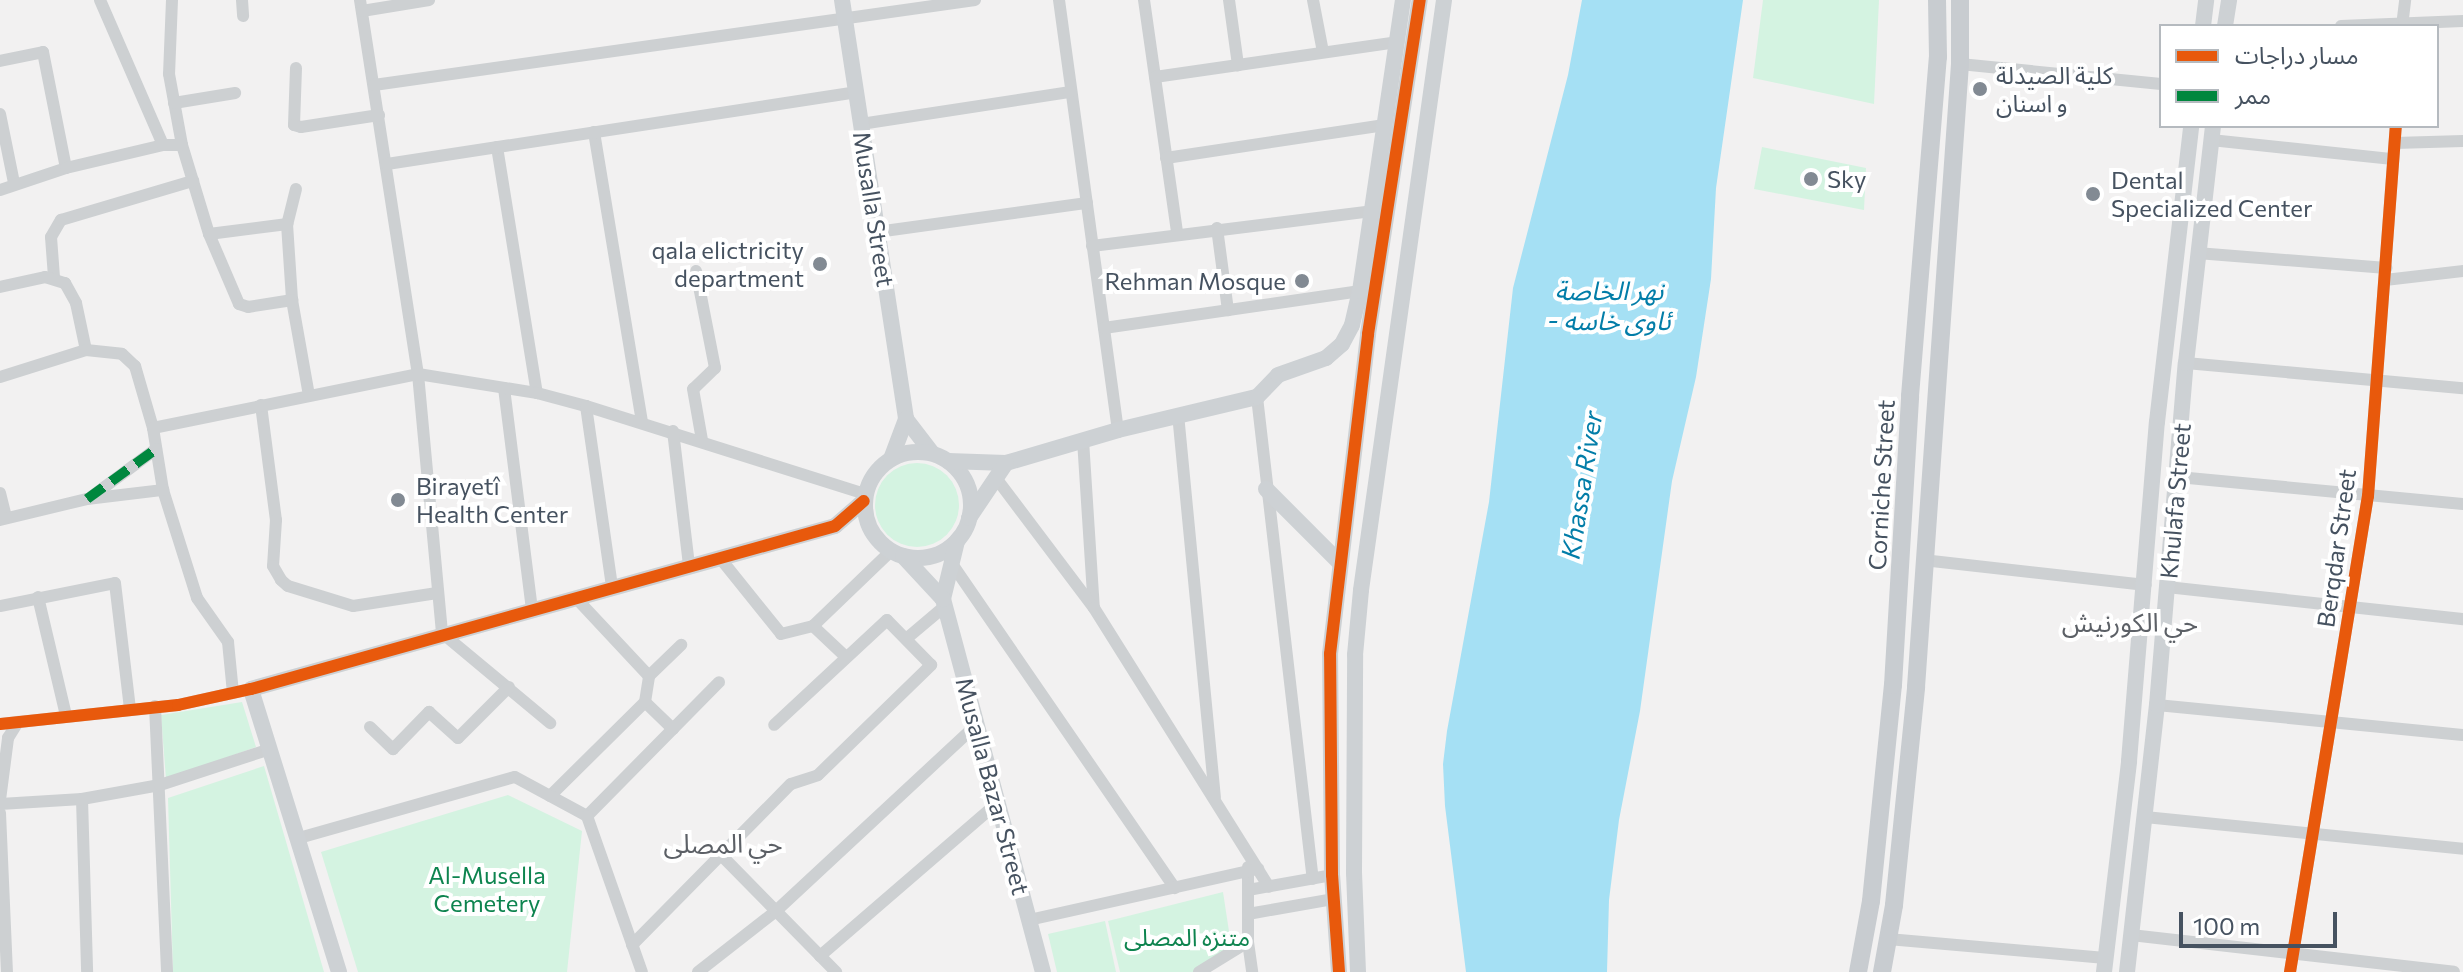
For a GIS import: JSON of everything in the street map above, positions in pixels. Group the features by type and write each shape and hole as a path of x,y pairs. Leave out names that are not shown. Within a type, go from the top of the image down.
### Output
{"main road":[{"name":"Corniche Street","path":"1858,972 1871,901 1884,780 1910,396 1938,57 1937,0"},
{"name":"Corniche Street","path":"1882,972 1910,745 1960,64 1960,0"},
{"path":"1887,743 1910,745"},
{"path":"1884,780 1907,782"}],"street":[{"path":"100,0 163,145"},
{"path":"172,0 169,74 182,145 209,234 239,304 248,307 292,300"},
{"path":"242,0 243,16"},
{"path":"429,0 361,5 418,374 442,633 550,723"},
{"name":"Musalla Street","path":"842,0 906,419 932,453"},
{"path":"374,85 975,0"},
{"path":"1059,0 1118,430"},
{"path":"1144,0 1177,233"},
{"path":"1229,0 1238,65"},
{"path":"1313,0 1323,52"},
{"path":"835,526 865,498 879,468 903,454 932,453 948,461 1006,463 1178,414 1257,397 1278,375 1326,358 1342,344 1352,325 1360,291 1403,0"},
{"path":"1339,972 1332,875 1330,654 1368,334 1420,0"},
{"path":"1358,972 1355,655 1361,590 1444,0"},
{"path":"2203,24 2206,0"},
{"path":"2225,24 2229,0"},
{"path":"2402,24 2405,0"},
{"path":"2426,24 2463,21"},
{"path":"1155,77 1398,42"},
{"path":"0,61 43,52 66,168"},
{"path":"1960,64 2159,84"},
{"path":"296,68 294,125 301,127 379,115"},
{"path":"387,164 856,92"},
{"path":"861,124 1071,92"},
{"path":"174,103 235,93"},
{"path":"0,114 14,183"},
{"path":"1166,158 1385,125"},
{"path":"1888,939 2104,965 2146,585 2157,422 2191,128"},
{"name":"Berqdar Street","path":"2290,972 2368,496 2396,128"},
{"path":"594,132 642,423"},
{"path":"2212,133 2393,159"},
{"name":"Khulafa Street","path":"2127,972 2157,705 2186,363 2212,133"},
{"path":"2395,143 2463,141"},
{"path":"0,190 66,168 163,145 182,145"},
{"path":"497,147 537,393"},
{"path":"54,277 51,237 61,220 193,181"},
{"path":"296,189 287,224 292,300 309,395"},
{"path":"877,232 1087,203"},
{"path":"1092,246 1372,211"},
{"path":"209,234 287,224"},
{"path":"1217,228 1228,310"},
{"path":"2197,253 2386,274 2463,271"},
{"path":"696,271 715,368 693,389 702,440"},
{"path":"0,287 54,277 65,283 76,303 86,350"},
{"path":"1104,328 1360,291"},
{"path":"0,377 86,350 122,354 135,366 153,428 163,490 197,598 228,642 233,693"},
{"path":"2186,363 2463,388"},
{"path":"153,428 418,374 537,393 586,406 702,440 865,498"},
{"path":"504,388 532,609"},
{"path":"1257,397 1313,879"},
{"path":"261,405 276,520 273,566 281,580 288,586 353,606 437,593"},
{"path":"586,406 612,586"},
{"path":"1178,414 1215,800"},
{"name":"Musalla Street","path":"891,459 906,419"},
{"path":"673,431 689,566"},
{"path":"1083,440 1094,608"},
{"path":"87,499 156,449"},
{"path":"948,461 968,486 969,519"},
{"path":"270,749 160,785 82,799 0,802 3,730 18,722 155,706 251,689 442,633 835,526 872,532 897,553 922,558 941,553 957,541 1006,463"},
{"path":"2178,477 2463,504"},
{"path":"996,478 1094,608 1247,851 1253,870 1269,887"},
{"path":"1266,489 1339,562"},
{"path":"0,493 3,518 87,499 163,490"},
{"path":"865,498 872,532"},
{"path":"2149,533 2172,536"},
{"name":"Musalla Bazar Street","path":"957,541 950,561 944,603 1043,972"},
{"path":"720,558 781,634 813,626 897,553"},
{"name":"Musalla Bazar Street","path":"897,553 944,603"},
{"path":"1923,560 2146,585"},
{"path":"950,561 1175,888"},
{"path":"0,606 115,583 130,708"},
{"path":"2167,587 2463,619"},
{"path":"38,597 66,715"},
{"path":"575,597 649,676"},
{"path":"906,639 944,603"},
{"path":"632,945 791,784 818,775 931,665 887,620 774,725"},
{"path":"813,626 846,657"},
{"path":"550,796 645,702 649,676 681,645"},
{"path":"587,816 719,682"},
{"path":"370,727 393,749 429,712 458,738 509,687"},
{"path":"251,689 339,972"},
{"path":"645,702 673,729"},
{"path":"2157,705 2463,735"},
{"path":"155,706 167,972"},
{"path":"698,972 776,911 975,726"},
{"path":"299,838 515,777 587,816 642,972"},
{"path":"82,799 87,972"},
{"path":"820,956 996,804"},
{"path":"0,813 7,972"},
{"path":"2145,817 2463,849"},
{"path":"722,856 836,972"},
{"path":"1029,920 1253,870"},
{"path":"1252,972 1248,942 1248,890 1253,870"},
{"path":"1248,890 1332,875"},
{"path":"1248,914 1333,899"},
{"path":"2131,935 2454,972"},
{"path":"1199,972 1248,942"}],"green space":[{"path":"1763,0 1879,0 1874,104 1753,78"},
{"name":"Sky","path":"1762,147 1866,168 1864,210 1754,189"},
{"path":"909,463 925,463 941,470 952,481 959,505 956,521 947,535 925,547 909,547 893,540 882,529 875,513 875,497 882,481 893,470"},
{"path":"242,702 256,747 166,779 161,715"},
{"path":"264,766 324,972 173,972 168,798"},
{"name":"Al-Musella Cemetery","path":"508,795 582,831 567,972 358,972 321,852"},
{"name":"متنزه المصلى","path":"1223,892 1232,951 1197,972 1120,972 1108,921"},
{"path":"1105,921 1116,972 1057,972 1048,934"}],"water":[{"name":"نهر الخاصة - ئاوی خاسە","path":"1582,0 1743,0 1716,188 1711,279 1696,377 1672,481 1640,711 1619,820 1609,900 1607,972 1466,972 1445,806 1443,764 1489,502 1513,288 1568,75"}],"marked path":[{"path":"87,499 156,449"}],"cycle path":[{"path":"1339,972 1332,875 1330,654 1368,334 1420,0"},
{"path":"2290,972 2368,496 2396,128"},
{"path":"0,724 178,705 251,689 835,526 864,501"}],"place":[{"name":"كلية الصيدلة و اسنان","path":"1980,89"},
{"name":"Sky","path":"1811,179"},
{"name":"Dental Specialized Center","path":"2093,194"},
{"name":"qala elictricity department","path":"820,264"},
{"name":"Rehman Mosque","path":"1302,281"},
{"name":"Birayetî Health Center","path":"398,500"}],"district":[{"name":"حي الكورنيش","path":"2130,622"},
{"name":"حي المصلى","path":"723,843"}],"water label":[{"name":"Khassa River","path":"1581,485"}]}
